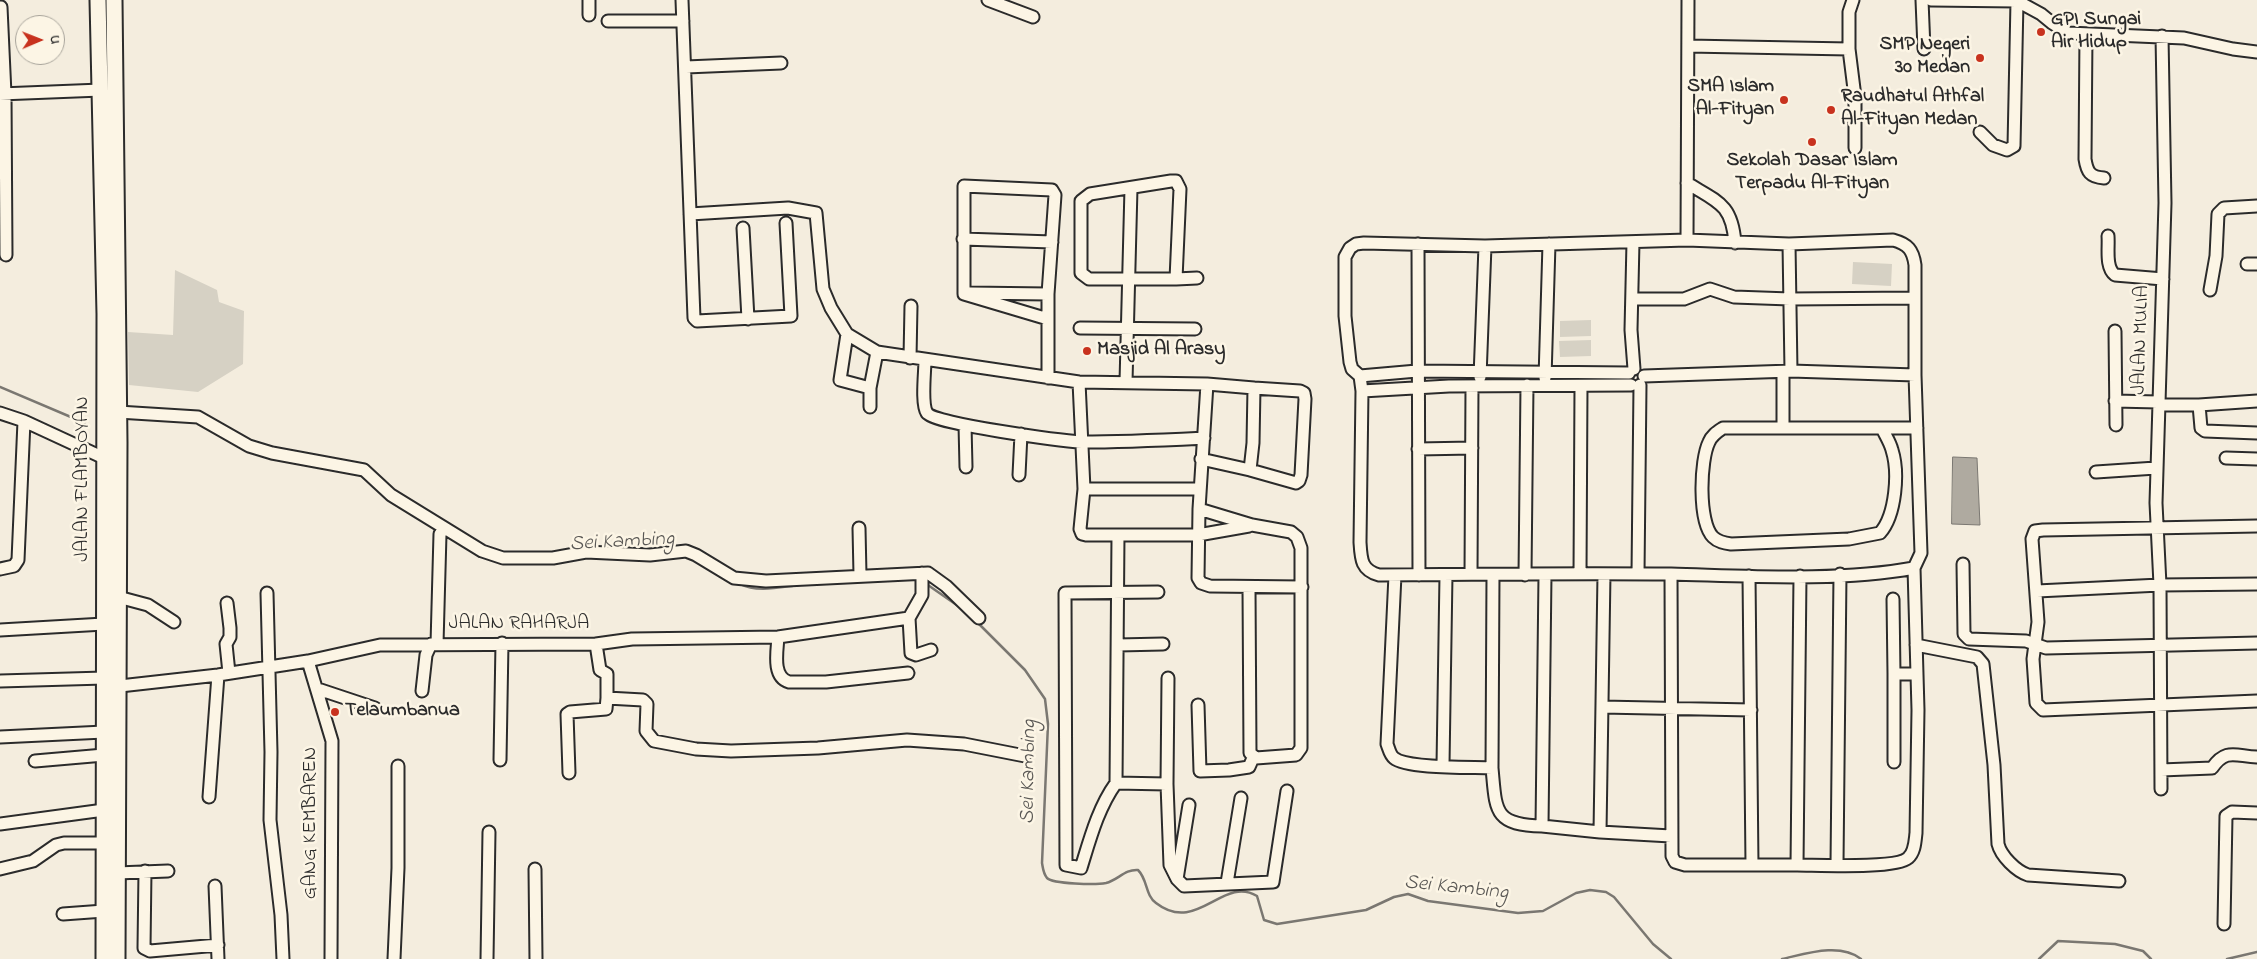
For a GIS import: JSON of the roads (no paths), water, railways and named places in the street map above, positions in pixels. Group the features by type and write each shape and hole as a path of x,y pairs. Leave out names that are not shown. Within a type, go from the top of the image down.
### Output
{"main road":[{"name":"JALAN FLAMBOYAN","path":"98,0 101,90 109,188"},
{"name":"JALAN FLAMBOYAN","path":"104,959 104,732 118,597 119,442 113,413 105,314 114,0"},
{"name":"JALAN FLAMBOYAN","path":"113,413 104,435 104,624 117,873 117,959"}],"street":[{"path":"589,0 590,15"},
{"path":"682,0 695,319 698,322 792,316 786,223"},
{"path":"988,0 1034,17"},
{"path":"1687,240 1688,0"},
{"path":"1854,0 1849,12 1850,49 1855,97 1855,148"},
{"path":"1922,0 1924,49"},
{"path":"1931,0 2025,2 2068,33 2162,36 2257,52"},
{"path":"1980,132 1999,148 2007,150 2014,146 2025,2"},
{"path":"1,7 6,255"},
{"path":"608,21 683,21"},
{"path":"2086,34 2084,159 2088,174 2093,177 2104,178"},
{"name":"JALAN MULIA","path":"2161,789 2160,585 2156,468 2165,203 2162,36"},
{"path":"1688,46 1850,49"},
{"path":"686,67 781,63"},
{"path":"3,94 101,90"},
{"path":"1176,279 1180,189 1176,182 1171,181 1090,194 1081,201 1082,276 1089,279 1176,279 1196,278"},
{"path":"1687,183 1728,210 1734,226 1736,242"},
{"path":"1048,319 966,296 964,293 964,188 967,185 1052,190 1056,195 1048,294 1048,319 1048,378"},
{"path":"1126,382 1127,279 1131,188"},
{"path":"2210,290 2216,256 2218,214 2224,208 2257,206"},
{"path":"690,214 788,208 816,213 823,289 830,308 847,334 877,352 1079,382 1207,384 1300,391 1304,393 1301,475 1299,481 1296,482 1201,459"},
{"path":"743,228 748,319"},
{"path":"2108,236 2111,272 2115,275 2163,279"},
{"path":"963,239 1052,242"},
{"path":"1671,574 1671,836 1672,856 1676,862 1680,864 1752,865 1884,864 1901,862 1909,858 1914,850 1917,812 1917,674 1914,568 1921,553 1915,375 1914,261 1907,244 1893,240 1789,244 1687,240 1485,246 1356,244 1350,248 1345,257 1347,342 1352,369 1360,376 1362,391 1361,560 1362,564 1371,573 1380,575 1671,574 1800,576 1882,572 1914,568"},
{"path":"1633,242 1632,330 1636,377 1638,574"},
{"path":"1418,244 1419,575"},
{"path":"1545,385 1549,244"},
{"path":"1783,427 1790,299 1789,244"},
{"path":"1471,574 1472,448 1476,386 1480,370 1485,246"},
{"path":"1632,299 1684,299 1710,289 1734,296 1790,299 1914,298"},
{"path":"964,293 1048,294"},
{"path":"910,358 911,306"},
{"path":"1080,328 1195,329"},
{"path":"2114,332 2116,425"},
{"path":"847,334 839,376 840,380 870,388"},
{"path":"870,407 870,388 877,352"},
{"path":"925,360 924,405 926,412 932,418 965,426 1080,442 1204,438"},
{"path":"1360,376 1418,371 1480,370 1544,371 1636,377 1787,371 1915,375"},
{"path":"1362,391 1418,387 1581,386 1636,377"},
{"path":"1079,382 1080,442 1084,489 1080,529 1082,534 1198,535 1252,525"},
{"path":"1207,384 1199,489 1200,582 1207,586 1248,588 1302,587"},
{"path":"1525,575 1527,385"},
{"path":"1580,574 1581,386"},
{"path":"1250,470 1253,443 1254,388"},
{"path":"2115,401 2200,405 2257,401"},
{"path":"2200,405 2201,428 2205,431 2257,433"},
{"path":"0,413 24,421 104,458"},
{"path":"113,413 198,417 249,446 272,453 364,470 391,496 482,551 503,558 553,558 598,552 650,556 679,551 696,555 734,578 746,580 766,581 860,575 931,575 946,586 979,618"},
{"path":"0,568 14,566 18,560 24,421"},
{"path":"965,426 966,467"},
{"path":"1882,428 1892,450 1894,490 1890,518 1880,533 1849,539 1722,543 1713,537 1708,529 1704,508 1703,463 1708,442 1713,434 1723,428 1783,427 1917,428"},
{"path":"1019,475 1021,434"},
{"path":"1418,449 1472,448"},
{"path":"2226,458 2257,459"},
{"path":"2096,472 2156,468"},
{"path":"1084,489 1199,489"},
{"path":"1199,509 1252,525 1291,532 1297,537 1301,548 1301,750 1294,755 1253,758"},
{"path":"2257,526 2035,532 2033,534 2032,546 2032,569 2036,591 2038,627 2033,669 2036,703 2043,710 2257,701"},
{"path":"860,528 860,575"},
{"path":"422,690 426,654 434,644 440,534"},
{"path":"1118,535 1118,592 1118,645 1116,783 1109,793 1094,827 1081,868 1066,865 1065,592 1118,592 1158,592"},
{"path":"1963,564 1964,634 1967,638 2017,640 2046,648 2257,643"},
{"path":"922,574 922,595 909,618 912,653 916,655 931,650"},
{"path":"1600,832 1604,574"},
{"path":"1836,864 1840,574"},
{"path":"1395,575 1388,744 1394,758 1417,765 1492,768"},
{"path":"1443,765 1446,575"},
{"path":"1493,575 1492,768 1495,803 1504,818 1518,824 1600,832 1671,836"},
{"path":"1542,826 1545,575"},
{"path":"1750,576 1752,865"},
{"path":"1797,865 1800,576"},
{"path":"2036,591 2160,585 2257,584"},
{"path":"1198,705 1200,771 1249,767 1253,758 1250,748 1248,588"},
{"path":"267,594 271,752 270,820 281,916 283,959"},
{"path":"118,597 148,605 174,622"},
{"path":"1893,599 1894,762"},
{"path":"209,797 226,644 230,637 227,604"},
{"name":"JALAN RAHARJA","path":"0,681 108,684 224,674 308,661 380,645 596,644 632,639 778,637 909,618"},
{"path":"0,630 104,624"},
{"path":"778,637 779,675 783,681 826,682 908,672"},
{"path":"500,760 502,643"},
{"path":"569,773 567,714 570,712 606,709 608,698 607,674 600,671 596,644"},
{"path":"1118,645 1162,644"},
{"path":"1916,645 1977,657 1983,664 1994,765 1998,844 2003,855 2020,871 2028,875 2119,881"},
{"name":"GANG KEMBAREN","path":"308,661 318,689 332,741 331,959"},
{"path":"1894,674 1917,674"},
{"path":"1168,678 1167,784 1170,865 1177,879 1184,886 1273,882 1287,790"},
{"path":"318,689 375,708"},
{"path":"608,698 643,700 647,706 646,731 654,741 696,749 778,750 907,740 964,744 1025,756"},
{"path":"1602,707 1751,710"},
{"path":"0,737 104,732"},
{"path":"2161,770 2212,768 2219,758 2230,754 2257,756"},
{"path":"35,761 104,755"},
{"path":"394,959 398,868 398,766"},
{"path":"1116,783 1167,784"},
{"path":"1227,883 1241,798"},
{"path":"1177,879 1189,805"},
{"path":"0,824 104,810"},
{"path":"2224,924 2226,816 2232,812 2257,813"},
{"path":"487,959 489,832"},
{"path":"0,870 33,861 56,845 64,843 104,843"},
{"path":"535,868 536,959"},
{"path":"117,873 168,871"},
{"path":"146,872 144,948 153,950 218,945"},
{"path":"214,886 218,959"},
{"path":"63,914 104,911"}],"waterway":[{"name":"Sei Kambing","path":"0,387 85,423"},
{"name":"Sei Kambing","path":"925,583 961,608"},
{"name":"Sei Kambing","path":"740,584 761,589 799,585"},
{"name":"Sei Kambing","path":"977,622 1025,670 1045,699 1048,724 1042,863 1047,878 1051,880 1075,884 1101,884 1110,882 1129,871 1138,870 1152,900 1171,911 1184,912 1197,909 1221,897 1245,892 1257,896 1264,920 1277,924 1366,910 1394,897 1408,894 1428,901 1518,913 1543,911 1576,893 1590,890 1606,892 1614,897 1653,944 1671,959"},
{"name":"Sei Kambing","path":"2039,959 2058,941 2115,944 2143,951 2151,959"},
{"name":"Sei Kambing","path":"1782,959 1812,952 1833,950 1853,954 1861,959"},
{"name":"Sei Kambing","path":"2227,959 2257,952"}],"place":[{"name":"GPI Sungai Air Hidup","path":"2041,32"},
{"name":"SMP Negeri 30 Medan","path":"1980,58"},
{"name":"SMA Islam Al-Fityan","path":"1784,100"},
{"name":"Raudhatul Athfal Al-Fityan Medan","path":"1831,110"},
{"name":"Sekolah Dasar Islam Terpadu Al-Fityan","path":"1812,142"},
{"name":"Masjid Al Arasy","path":"1087,351"},
{"name":"Telaumbanua","path":"335,712"}]}
